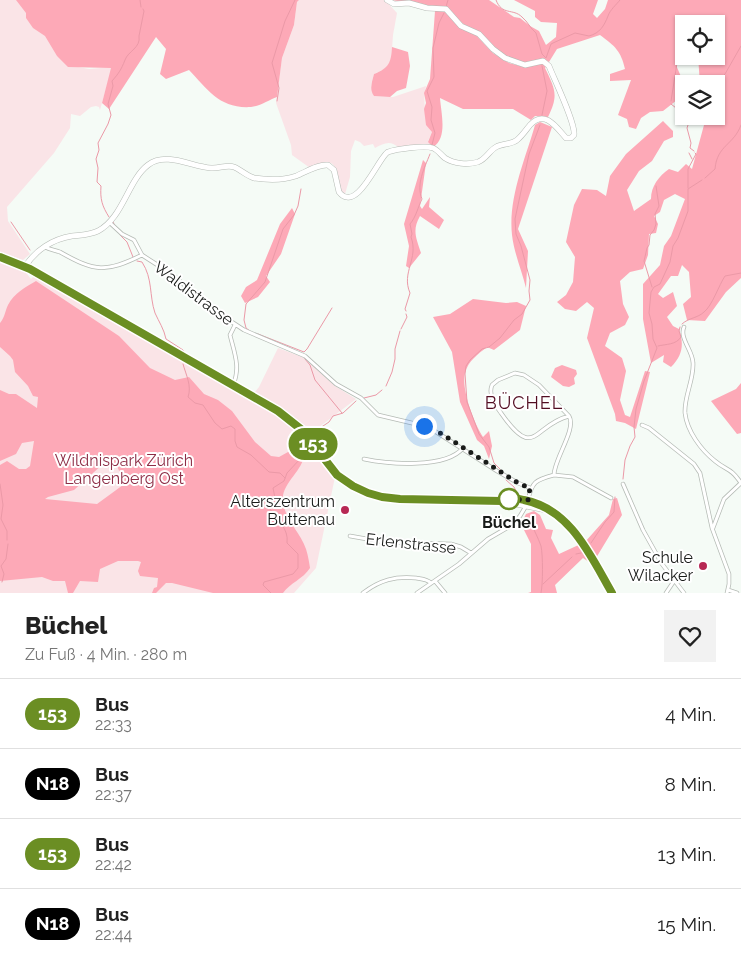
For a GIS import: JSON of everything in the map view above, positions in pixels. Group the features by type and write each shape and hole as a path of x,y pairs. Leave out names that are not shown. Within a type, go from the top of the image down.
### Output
{"street":[{"path":"26,267 33,256 45,247 68,237 95,232 109,222 142,171 158,160 172,160 210,168 232,167 250,176 260,178 292,177 327,164 334,170 339,192 341,195 346,196 354,194 365,185 382,157 390,152 428,147 435,149 447,159 455,162 477,162 495,148 516,140 533,122 541,119 554,123 566,138 574,136 575,131 562,96 546,62 540,61 525,65 505,58 493,49 479,34 461,26 446,9 427,8 409,3 394,4 387,0"},
{"name":"Waldistrasse","path":"109,222 122,234 134,240 142,255 173,275 209,307 235,325 259,338 305,356 336,384 361,398 378,415 433,430 518,483 530,488"},
{"name":"Waldistrasse","path":"45,247 58,251 76,262 99,268 116,266 142,255"},
{"path":"0,257 26,267 288,418 302,430 337,475 368,493 400,499 502,501 510,499 546,507 578,535 612,593"},
{"path":"233,385 236,378 238,360 230,334 235,325"},
{"path":"684,327 682,333 693,358 692,376 686,401 687,420 701,447 713,460 733,472 741,483 724,499 712,528"},
{"path":"554,475 555,464 571,427 569,416 539,385 522,374 515,374 498,380 490,387 496,407 511,426 524,437 530,438 537,435 555,421 569,416"},
{"path":"642,425 649,428 697,469 703,480 712,528 729,574 728,591 737,593"},
{"path":"364,459 392,464 419,462 450,458 463,448"},
{"path":"417,593 471,554 488,539 512,525 520,516 527,503 530,488 543,478 554,475 572,477 611,498"},
{"path":"623,484 643,530 674,581 684,593"},
{"name":"Erlenstrasse","path":"350,536 384,542 451,544 461,547 471,554"},
{"path":"363,593 379,582 393,578 428,580 431,583"},
{"path":"435,581 445,593"},
{"path":"666,593 674,581"}],"green space":[{"path":"0,0 81,0 73,66 89,69 112,67 100,110 96,106 91,107 80,116 71,114 70,128 54,153 7,207 8,221 30,254 23,260 0,252"},
{"path":"16,0 299,0 297,2 294,25 282,58 277,97 251,107 240,107 231,105 216,97 189,70 166,79 160,74 166,49 156,37 109,109 102,103 111,68 68,67 57,56 45,36 33,28 26,18 26,13"},
{"path":"299,0 385,0 397,13 391,63 387,68 374,74 371,85 374,96 393,97 426,86 426,115 432,132 428,141 431,145 399,148 387,143 375,148 373,144 364,146 355,140 351,151 350,177 345,194 341,193 338,174 334,165 326,162 310,168 292,155 291,145 276,103 282,58 294,25 297,2"},
{"path":"391,0 489,0 539,31 546,45 556,37 557,23 541,22 535,17 535,11 514,0 598,0 593,14 597,18 605,9 608,0 741,0 741,278 726,292 705,321 687,320 683,304 691,297 689,272 682,265 678,276 671,276 658,294 663,298 673,292 677,306 667,317 673,326 679,329 682,340 680,354 671,367 663,362 664,355 651,363 643,319 643,284 660,265 664,246 671,236 685,199 675,194 664,200 660,212 654,216 658,224 656,233 649,234 648,255 643,269 630,272 620,281 623,304 629,317 625,325 610,333 605,346 622,358 626,371 620,400 625,415 630,417 645,371 650,372 636,429 616,421 587,338 594,308 587,302 576,311 565,309 557,302 566,295 573,282 575,257 566,242 574,205 582,189 597,190 606,196 610,176 626,154 663,121 673,131 673,137 664,141 652,161 639,171 627,190 634,211 651,199 652,190 656,182 669,169 678,172 686,164 692,169 704,125 725,125 725,75 699,75 699,65 725,65 725,15 675,15 675,65 680,75 675,75 675,102 663,111 650,112 641,118 636,129 629,127 627,119 618,115 631,80 610,81 610,74 625,69 617,49 600,35 557,49 549,62 541,59 532,63 526,63 506,56 484,42 449,9"},
{"path":"442,10 474,33 493,53 509,63 524,67 540,63 547,65 545,68 555,97 548,117 535,116 531,120 513,109 463,109 440,98 441,138 433,147 428,142 432,132 426,125 424,93 430,79 435,11"},
{"path":"392,47 408,52 410,66 406,88 397,91 390,97 374,96 371,88 374,74 383,70 388,64"},
{"path":"540,122 552,127 518,229 528,251 526,288 513,242 512,207 518,179 535,125"},
{"path":"423,160 426,163 420,206 422,209 430,197 429,207 444,220 439,229 420,216 415,230 421,253 409,268 406,266 409,246 404,224"},
{"path":"292,208 295,214 281,254 266,276 270,282 258,297 245,303 241,296 246,287 257,280 280,224"},
{"name":"Wildnispark Zürich Langenberg Ost","path":"0,260 24,270 31,279 34,276 38,277 276,413 299,432 335,477 316,568 294,593 0,593"},
{"name":"Wildnispark Zürich Langenberg Ost","path":"36,281 119,336 150,368 175,380 189,377 204,394 218,400 232,411 255,442 271,456 279,457 297,447 302,448 303,461 286,486 283,500 286,514 307,551 310,568 283,593 213,593 166,583 156,593 152,593 154,588 157,587 158,578 140,576 138,571 141,562 138,561 118,561 100,569 98,582 80,581 73,593 68,593 65,581 53,581 42,577 0,581 0,465 7,461 19,469 26,469 30,466 34,441 22,443 16,454 0,461 0,390 9,394 16,394 37,408 38,397 33,396 28,386 15,372 13,360 0,347 0,323 13,297","holes":["103,464 110,469 116,464 120,473 116,477 123,485 97,504 45,499 74,490"]},
{"path":"473,299 506,303 517,302 526,306 520,330 494,350 487,347 471,361 465,373 465,388 472,415 483,437 489,431 492,446 489,459 484,446 477,440 460,402 452,352 433,317 450,314"},
{"path":"278,348 305,358 335,386 356,399 310,434 284,411 254,393 259,387"},
{"path":"562,365 576,370 575,384 569,387 563,386 551,377 555,368"},
{"path":"741,383 741,433 737,434 711,401 736,389"},
{"path":"617,498 622,515 596,558 589,562 583,558 555,585 557,593 528,593 531,592 531,544 521,524 526,514 534,511 540,515 546,529 553,530 551,538 559,554 585,542 609,515 613,499"}],"waterway":[{"path":"140,0 141,7"},
{"path":"277,101 279,88 272,63 285,21 295,0"},
{"path":"446,7 448,0"},
{"path":"496,0 501,8 519,14 526,21 536,33 542,54 546,58 551,44 575,33 589,36 599,31 610,12 620,0"},
{"path":"109,217 102,202 101,186 97,182 98,168 96,159 99,150 98,143 111,115 108,104 113,86 112,81 127,57 138,44 143,9"},
{"path":"432,145 435,133 431,120 432,107 427,91 434,77 433,48 439,23 444,13"},
{"path":"724,75 741,46"},
{"path":"671,101 677,65"},
{"path":"542,66 547,91 542,115"},
{"path":"671,104 675,107"},
{"path":"500,469 494,463 489,447 479,434 467,402 465,374 466,366 470,360 482,349 489,347 500,338 514,320 522,314 530,300 530,280 516,234 515,219 529,154 540,125"},
{"path":"688,125 690,148 694,151"},
{"path":"705,178 715,169 719,155 738,132 741,125"},
{"path":"689,153 692,159"},
{"path":"688,188 688,169 695,153"},
{"path":"406,311 410,293 407,278 413,252 410,224 422,199 420,182 430,154"},
{"path":"623,479 625,460 635,437 636,409 644,381 657,348 653,339 649,313 651,292 654,287 660,284 670,262 673,246 688,211 688,189 702,180"},
{"path":"652,287 644,261 650,235 656,224 655,214 659,206 656,186"},
{"path":"250,331 246,328 244,320 246,304 265,282 283,229 294,215 298,206 301,189"},
{"path":"11,222 30,250"},
{"path":"113,222 115,226"},
{"path":"120,235 127,242 133,257"},
{"path":"137,261 142,262 148,275 153,306 166,339 183,350 185,354"},
{"path":"682,324 702,314 707,309 725,276 741,273"},
{"path":"258,334 304,352 332,308"},
{"path":"401,329 407,317 406,314"},
{"path":"658,346 674,343 679,340 681,337 680,327"},
{"path":"386,386 392,372 400,331"},
{"path":"305,359 310,365 315,380 342,413"},
{"path":"183,364 189,385 188,397 195,403 203,405 215,423 222,429 231,426 235,429 237,447 251,455 269,472 280,473 285,478"},
{"path":"364,398 376,395 382,390"},
{"path":"313,436 333,416 343,413 356,401"},
{"path":"271,593 263,585 264,582 293,574 298,568 298,554 287,543 286,533 270,509 275,498 273,488 284,481 287,473 301,458 305,443"},
{"path":"506,480 514,487 518,495"},
{"path":"0,484 3,505 1,519 7,531 7,540"},
{"path":"591,543 614,512 615,497"},
{"path":"530,520 542,550 541,593"},
{"path":"2,582 4,574 1,566 6,559 8,544"},
{"path":"576,554 581,553"},
{"path":"543,584 572,557"}],"bus line":[{"name":"153","path":"0,257 30,269 278,411 302,430 337,475 368,493 400,499 502,501 517,499 532,501 546,507 578,535 612,593"}],"place":[{"name":"Büchel","path":"509,499"},
{"name":"Alterszentrum Buttenau","path":"345,510"},
{"name":"Schule Wilacker","path":"703,566"}],"district":[{"name":"BÜCHEL","path":"524,403"}],"route":[{"path":"424,426 442,434 497,471 530,488 528,500 509,499"}]}
